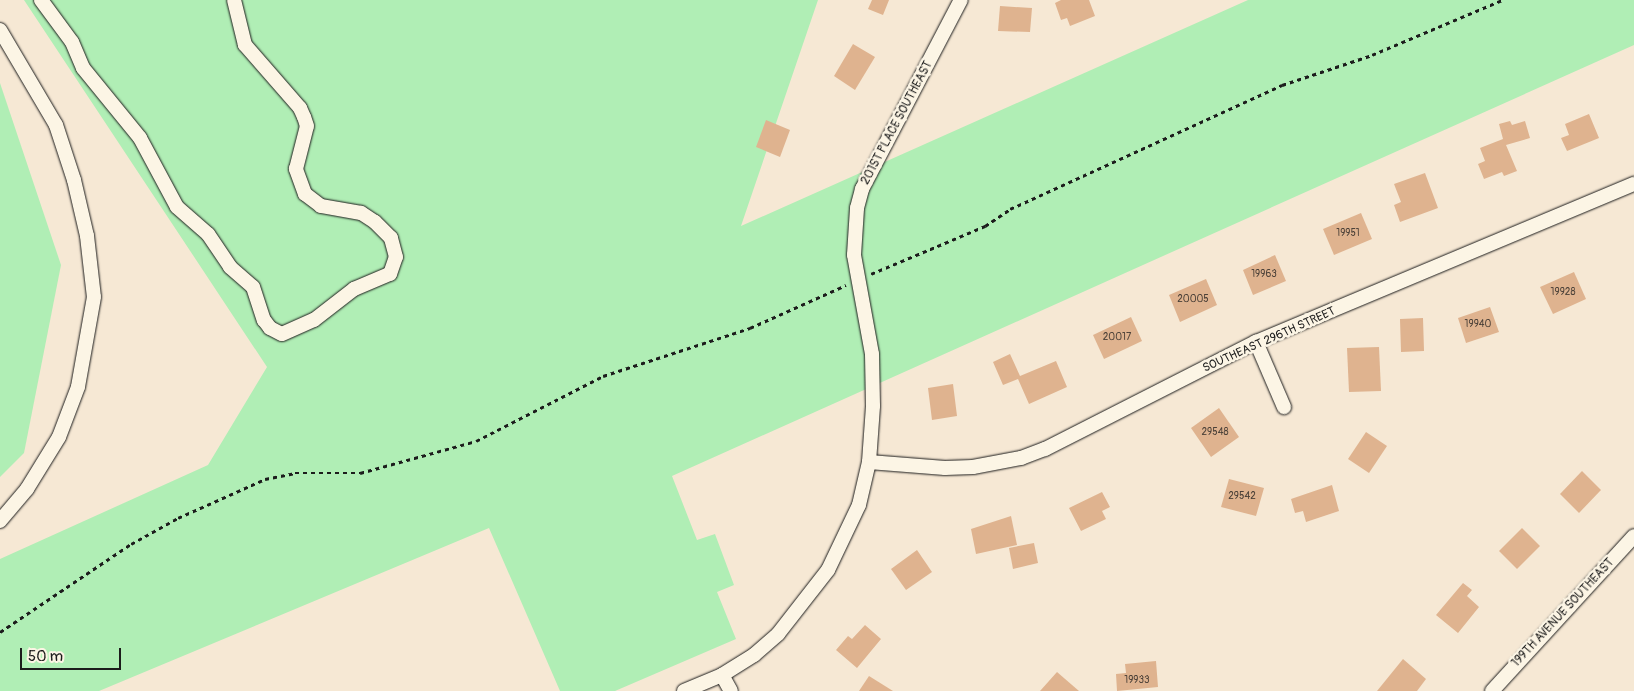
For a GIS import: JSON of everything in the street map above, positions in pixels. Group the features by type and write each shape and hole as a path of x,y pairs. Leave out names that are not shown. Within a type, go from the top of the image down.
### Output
{"street":[{"path":"42,0 72,42 83,68 140,138 177,207 208,234 230,267 253,287 264,320 275,332 282,334 314,320 354,289 390,274 396,257 390,238 375,222 354,210 321,206 305,194 296,169 307,126 304,117 300,108 245,45 234,0"},
{"name":"201ST PLACE SOUTHEAST","path":"684,691 722,675 754,655 778,634 813,593 841,546 859,505 869,462 872,354 858,279 854,231 862,189 961,0"},
{"path":"0,30 56,125 74,180 86,236 94,297 78,387 59,437 27,489 0,521"},
{"name":"SOUTHEAST 296TH STREET","path":"869,462 945,468 1021,458 1045,449 1256,342 1634,184"},
{"path":"1256,342 1284,406"},
{"name":"199TH AVENUE SOUTHEAST","path":"1492,691 1634,536"},
{"path":"722,675 731,691"}],"path":[{"path":"0,632 131,544 178,518 265,479 294,473 360,473 476,441 603,376 750,328 858,279 985,226 1018,205 1282,85 1372,54 1502,0"}],"green space":[{"path":"24,0 818,0 741,226 1248,0 1634,0 1634,45 672,476 697,540 715,534 734,585 717,592 736,639 615,691 560,691 489,528 99,691 0,691 0,559 208,465 267,367"},
{"path":"0,83 61,265 24,453 0,477"}],"building":[{"path":"872,0 889,0 883,15 868,9"},
{"path":"1061,0 1089,0 1095,16 1070,26 1067,18 1061,20 1055,3"},
{"path":"1000,6 1032,8 1030,32 998,31"},
{"path":"853,44 875,57 855,90 834,76"},
{"path":"1589,114 1599,138 1567,151 1561,138 1569,135 1565,124"},
{"path":"766,120 790,130 780,157 756,147"},
{"path":"1510,121 1512,125 1525,121 1530,138 1506,145 1517,171 1504,176 1502,172 1484,179 1478,164 1485,161 1480,148 1503,139 1499,124"},
{"path":"1425,173 1438,208 1400,222 1394,205 1401,202 1394,184"},
{"path":"1361,213 1372,239 1334,255 1323,229"},
{"path":"1275,255 1286,281 1253,295 1243,270"},
{"path":"1574,272 1586,299 1553,314 1540,287"},
{"path":"1206,279 1217,305 1180,322 1169,295"},
{"path":"1490,307 1499,332 1466,343 1458,318"},
{"path":"1131,317 1142,341 1104,359 1093,335"},
{"path":"1423,318 1424,351 1401,352 1400,319"},
{"path":"1379,347 1381,391 1349,392 1347,348"},
{"path":"1010,354 1020,376 1056,361 1067,387 1029,404 1018,379 1003,385 993,362"},
{"path":"953,384 957,416 932,420 928,388"},
{"path":"1219,408 1239,437 1211,457 1191,428"},
{"path":"1366,432 1387,446 1369,473 1348,459"},
{"path":"1582,471 1601,490 1579,513 1560,494"},
{"path":"1229,479 1264,488 1256,516 1221,507"},
{"path":"1332,485 1339,511 1306,522 1303,511 1295,513 1291,499"},
{"path":"1102,492 1110,507 1102,511 1106,519 1081,531 1069,508"},
{"path":"1011,516 1017,545 976,554 971,529"},
{"path":"1522,528 1540,546 1517,569 1499,551"},
{"path":"1034,543 1038,563 1013,569 1009,548"},
{"path":"917,550 932,572 906,590 891,569"},
{"path":"1463,583 1472,590 1467,596 1479,607 1458,633 1436,615"},
{"path":"865,625 881,639 857,668 836,650 848,636 852,639"},
{"path":"1403,659 1426,679 1417,691 1377,691"},
{"path":"1156,661 1158,687 1117,691 1116,674 1126,673 1125,664"},
{"path":"1057,672 1079,691 1040,691"},
{"path":"869,676 893,691 859,691"}]}
